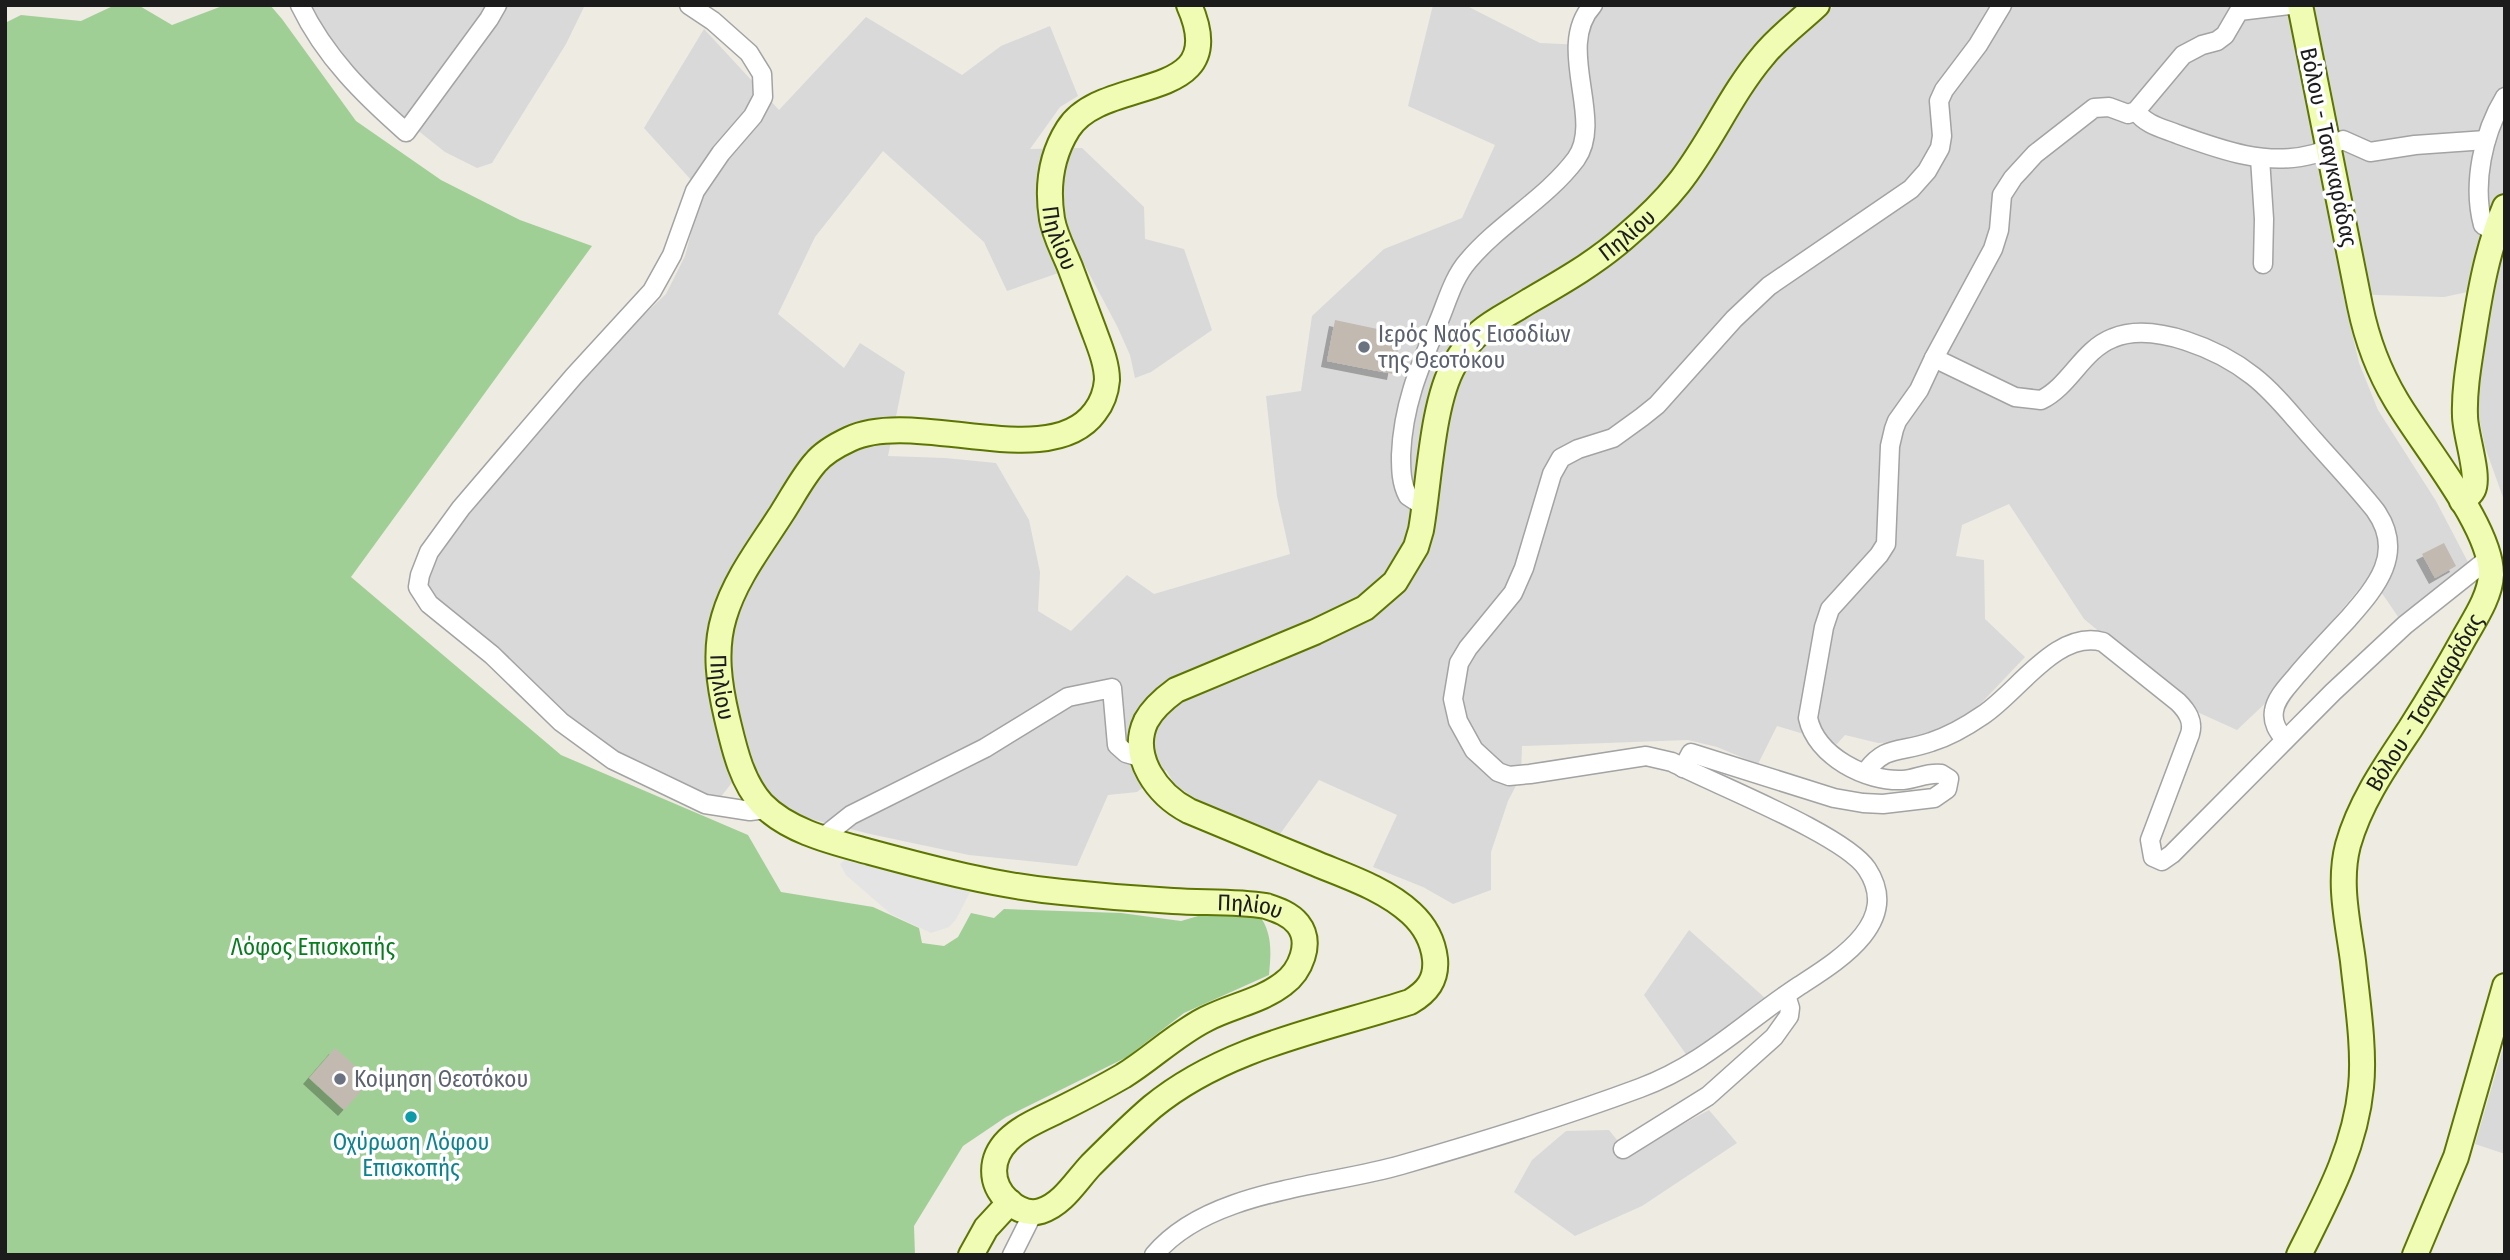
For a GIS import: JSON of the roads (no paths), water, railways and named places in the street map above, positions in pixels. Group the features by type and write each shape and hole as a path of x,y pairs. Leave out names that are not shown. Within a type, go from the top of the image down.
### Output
{"main road":[{"name":"Πηλίου","path":"1010,1202 996,1185 994,1166 1006,1143 1020,1131 1124,1075 1202,1020 1284,984 1296,971 1304,950 1304,936 1298,925 1285,913 1252,904 1070,893 1011,885 925,866 822,838 787,821 768,809 755,795 742,769 722,696 718,650 731,595 814,464 828,451 846,440 876,430 897,429 999,439 1058,436 1077,429 1096,411 1105,393 1106,372 1098,343 1054,226 1050,193 1054,162 1072,122 1084,112 1172,79 1189,68 1196,56 1199,41 1189,5"},
{"name":"Πηλίου","path":"1143,758 1141,738 1145,724 1156,707 1176,690 1334,624 1365,608 1384,594 1406,566 1416,547 1444,390 1452,367 1469,342 1490,322 1527,303 1605,252 1661,204 1690,168 1763,55 1817,5"},
{"name":"Βόλου - Τσαγκαράδας","path":"2299,1255 2346,1158 2361,1085 2353,960 2343,876 2348,844 2370,793 2446,671 2476,616 2491,575 2485,546 2462,501 2383,377 2366,335 2300,5"},
{"path":"2462,501 2473,492 2475,484 2465,417 2467,381 2482,281 2494,232 2505,207"},
{"path":"971,1255 986,1228 1010,1202 1025,1212 1033,1213 1055,1204 1128,1129 1188,1080 1224,1062 1266,1047 1410,1002 1426,991 1434,975 1434,957 1429,939 1424,928 1404,908 1358,881 1180,806 1153,780 1143,758"},
{"path":"2415,1255 2456,1157 2505,986"}],"street":[{"path":"300,5 315,34 335,63 357,88 406,132 489,19 496,5"},
{"path":"689,5 720,27 749,53 762,74 763,97 753,116 720,153 695,191 672,255 652,291 574,376 453,517 429,552 418,587 429,604 492,655 554,715 613,760 705,804 750,811 768,809"},
{"path":"1425,507 1408,496 1401,475 1402,437 1412,386 1461,270 1493,236 1550,187 1583,147 1584,123 1578,39 1584,18 1593,5"},
{"path":"1154,1255 1175,1234 1191,1223 1230,1207 1257,1198 1424,1159 1642,1087 1707,1054 1833,963 1865,936 1875,915 1877,893 1874,880 1865,865 1838,845 1787,817 1683,768 1646,756 1530,774 1509,776 1498,772 1474,750 1458,721 1453,699 1459,663 1513,593 1524,568 1552,474 1561,458 1578,449 1613,438 1643,417 1734,319 1769,286 1912,189 1927,171 1940,148 1940,101 1944,90 1978,45 2002,5"},
{"path":"1683,768 1691,753 1834,798 1863,803 1883,804 1934,798 1944,793 1950,782 1946,776 1936,773 1890,780 1865,773 1837,759 1821,744 1809,723 1808,711 1830,609 1886,544 1892,438 1897,421 1919,390 1993,249 1999,230 2003,195 2013,178 2035,154 2094,108 2109,107 2128,114 2136,111 2183,55 2225,35 2239,8 2290,5"},
{"path":"2494,232 2483,225 2479,205 2480,181 2486,140 2505,97"},
{"path":"2136,111 2141,118 2161,128 2220,150 2260,158 2301,156 2328,148 2343,140 2370,152 2415,145 2486,140"},
{"path":"2260,158 2264,219 2263,264"},
{"path":"1934,358 2008,394 2041,400 2060,385 2087,356 2111,338 2129,334 2160,334 2230,361 2259,381 2284,406 2379,516 2388,544 2385,568 2374,588 2303,668 2276,705 2275,725 2285,740"},
{"path":"1865,773 1881,755 1933,742 1967,725 1987,712 2061,648 2082,639 2091,639 2108,645 2178,702 2189,716 2192,728 2150,840 2150,852 2157,860 2162,861 2405,625 2488,559"},
{"path":"822,838 851,814 985,748 1068,697 1112,688 1117,745 1126,753 1143,758"},
{"path":"1623,1149 1709,1096 1774,1037 1789,1016 1790,1008 1786,995"},
{"path":"1012,1255 1033,1213"}],"place":[{"name":"Ιερός Ναός Εισοδίων της Θεοτόκου","path":"1364,347"},
{"name":"Κοίμηση Θεοτόκου","path":"340,1079"},
{"name":"Οχύρωση Λόφου Επισκοπής","path":"411,1117"}],"park label":[{"name":"Λόφος Επισκοπής","path":"313,947"}]}
